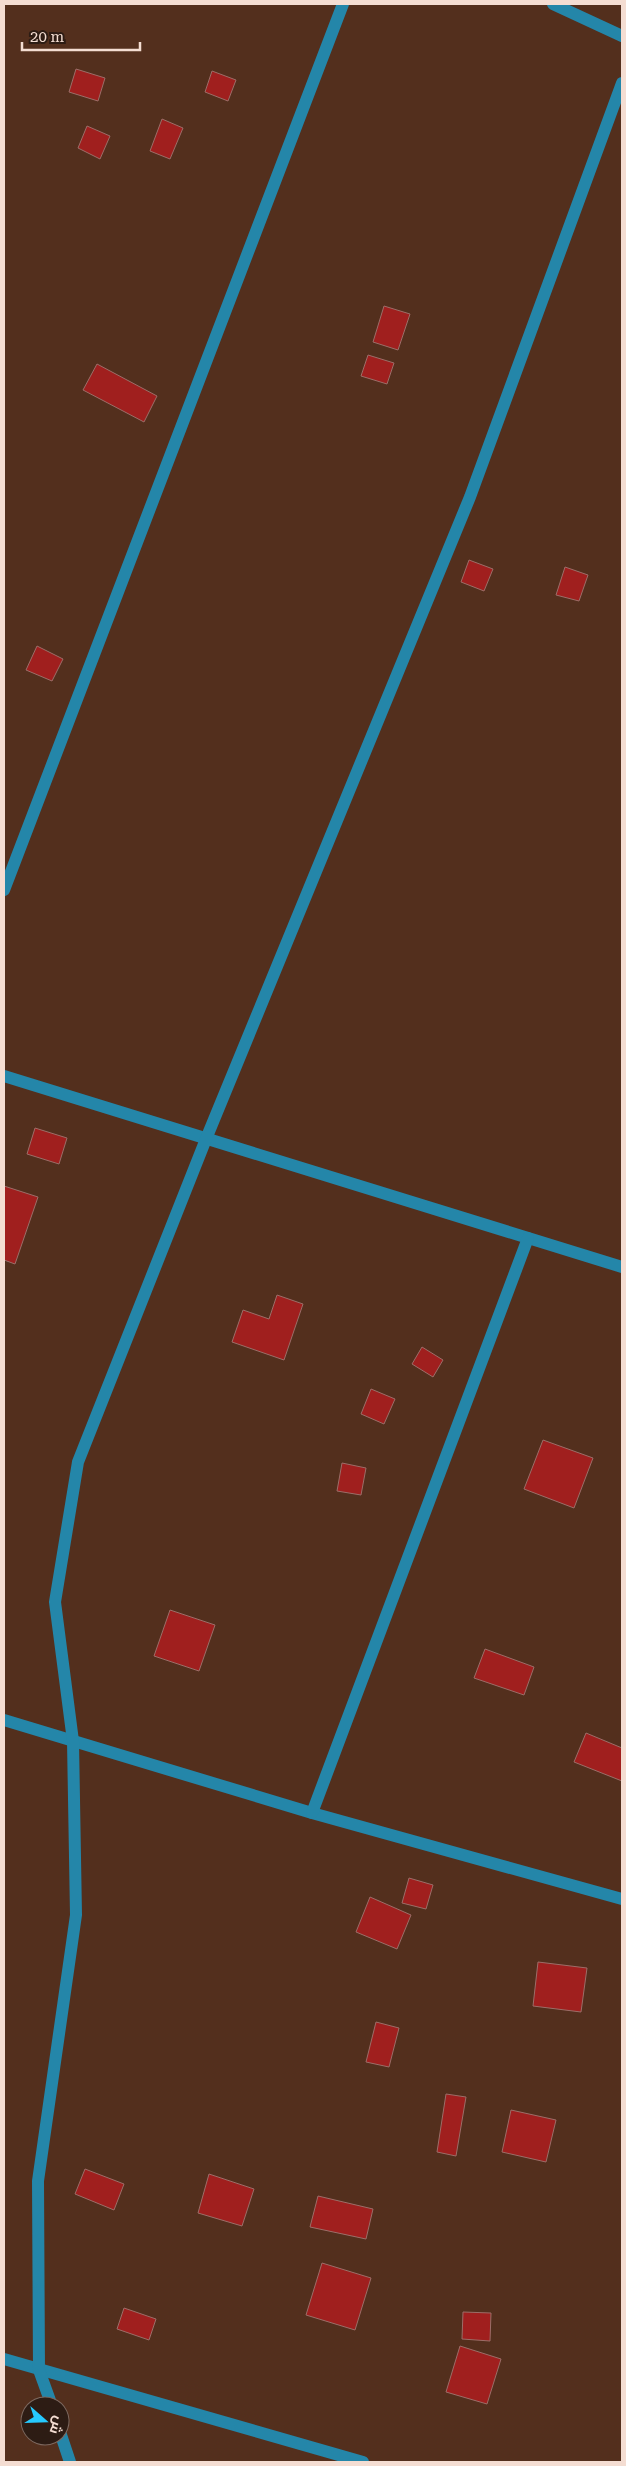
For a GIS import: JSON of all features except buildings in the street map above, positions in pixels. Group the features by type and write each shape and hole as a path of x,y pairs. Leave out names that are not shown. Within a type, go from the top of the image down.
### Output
{"street":[{"path":"4,890 343,4"},
{"path":"553,4 622,36"},
{"path":"49,2396 40,2370 38,2181 76,1914 73,1741 55,1602 78,1462 206,1139 470,496 622,84"},
{"path":"4,1076 622,1267"},
{"path":"312,1813 528,1238"},
{"path":"4,1720 312,1813 622,1899"},
{"path":"4,2359 363,2462"},
{"path":"65,2446 70,2462"}]}
